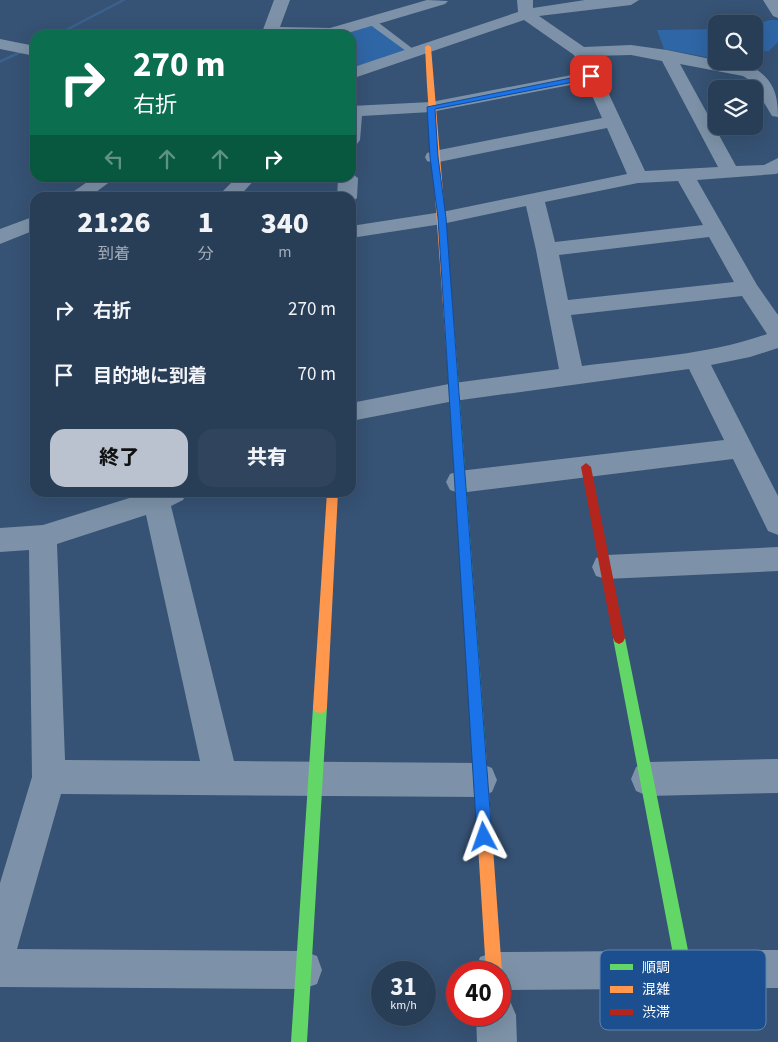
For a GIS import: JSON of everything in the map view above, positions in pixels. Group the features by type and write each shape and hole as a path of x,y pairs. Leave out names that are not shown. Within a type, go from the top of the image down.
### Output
{"street":[{"path":"271,30 282,0"},
{"path":"405,0 442,1"},
{"path":"356,72 421,49 525,7 570,6 632,0"},
{"path":"771,0 778,13"},
{"path":"342,30 442,1"},
{"path":"525,7 580,52 638,178"},
{"path":"0,44 30,50"},
{"path":"421,49 431,107 434,157 442,218 493,961"},
{"path":"580,52 631,50 668,55 748,72 758,78 778,112"},
{"path":"668,55 730,172"},
{"path":"356,111 431,107 591,76"},
{"path":"434,157 612,122"},
{"path":"356,231 442,218 638,178 769,170 778,164"},
{"path":"684,174 748,288 778,333"},
{"path":"83,192 99,182"},
{"path":"232,192 242,182"},
{"path":"534,198 547,250 572,377"},
{"path":"0,237 30,224"},
{"path":"547,250 716,230"},
{"path":"558,309 748,288"},
{"path":"356,411 454,392 696,360 750,349 778,339"},
{"path":"696,360 778,522"},
{"path":"459,482 742,448"},
{"path":"586,467 680,950"},
{"path":"0,540 43,536 154,497"},
{"path":"160,497 221,778"},
{"path":"299,1042 333,497"},
{"path":"0,945 49,777 43,536"},
{"path":"606,567 778,559"},
{"path":"648,779 778,776"},
{"path":"49,777 221,778 315,781 480,780"},
{"path":"0,968 303,970"},
{"path":"511,972 600,971"},
{"path":"497,1026 498,1042"}],"lane":[{"path":"372,22 421,49"}],"shaded area":[{"path":"778,20 778,42 769,51 763,51 763,22"},
{"path":"372,25 404,49 404,52 356,66 356,30 350,30"},
{"path":"708,29 708,57 664,49 657,30"}],"waterway":[{"path":"66,30 124,0"},
{"path":"0,62 30,47"}],"traffic: fast":[{"path":"452,361 479,751"},
{"path":"619,638 680,950"},
{"path":"299,1042 320,707"}],"traffic: slow":[{"path":"428,47 452,361"},
{"path":"320,707 333,497"},
{"path":"479,751 493,961"}],"traffic: jam":[{"path":"586,467 619,638"}],"route":[{"path":"484,837 442,218 434,157 431,107 591,76"}]}
